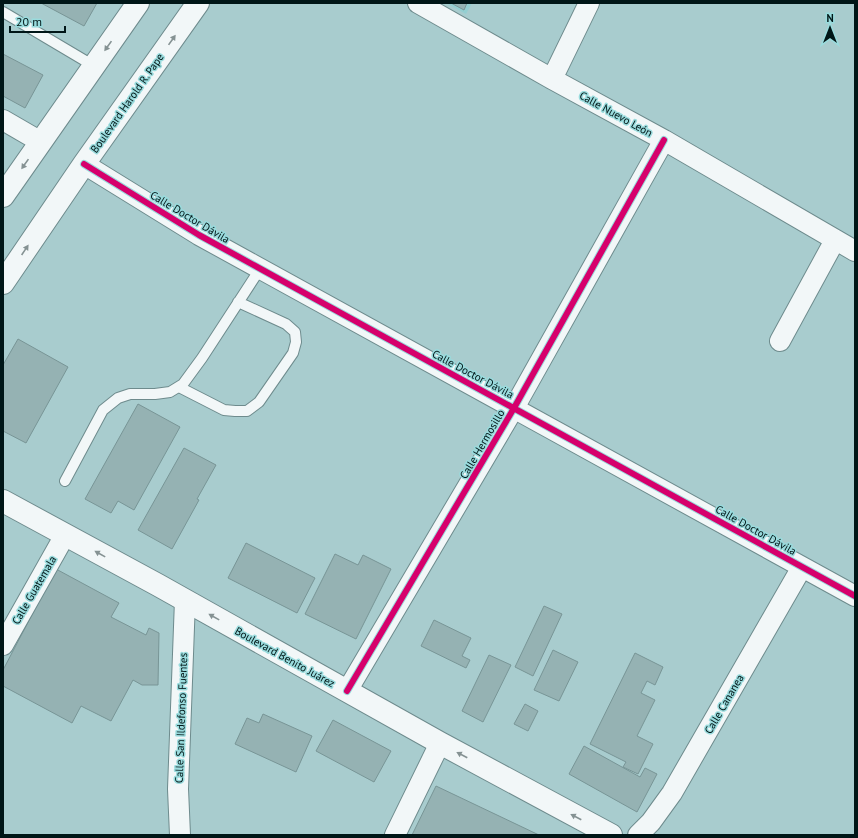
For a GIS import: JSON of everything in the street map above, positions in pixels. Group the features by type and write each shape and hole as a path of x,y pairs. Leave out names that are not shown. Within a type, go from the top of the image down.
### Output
{"main road":[{"path":"3,196 138,3"},
{"name":"Boulevard Harold R. Pape","path":"3,282 84,164 198,3"},
{"name":"Boulevard Benito Juárez","path":"3,501 185,600 440,743 610,835"}],"street":[{"name":"Calle Nuevo León","path":"418,3 552,79 664,140 855,251"},
{"path":"552,79 589,3"},
{"path":"3,120 41,142"},
{"name":"Calle Hermosillo","path":"346,691 514,408 664,140"},
{"name":"Calle Doctor Dávila","path":"84,164 199,235 855,596"},
{"path":"780,341 835,240"},
{"name":"Calle Guatemala","path":"3,645 65,535"},
{"name":"Calle Cananea","path":"638,835 651,822 668,799 802,567"},
{"name":"Calle San Ildefonso Fuentes","path":"180,835 178,789 185,600"},
{"path":"395,835 440,743"}],"lane":[{"path":"3,12 94,66"},
{"path":"65,481 103,410 118,398 130,394 170,392 179,387 202,358 260,269"},
{"path":"179,387 224,410 247,411 259,402 293,353 296,342 294,332 286,324 238,302"}],"shaded area":[{"path":"446,3 472,3 466,14"}],"building":[{"path":"41,3 97,3 84,26"},
{"path":"451,3 467,3 464,10"},
{"path":"3,54 43,75 25,108 3,96"},
{"path":"18,339 68,367 26,443 3,431 3,365"},
{"path":"138,404 180,427 134,510 118,501 111,513 85,499"},
{"path":"184,448 216,465 172,549 138,530"},
{"path":"246,543 315,578 297,613 228,578"},
{"path":"335,554 358,565 363,555 391,569 356,639 305,614"},
{"path":"56,569 119,603 111,617 146,635 149,628 159,633 158,685 142,685 133,680 111,721 81,706 72,723 3,686 3,670"},
{"path":"544,606 562,614 533,676 515,667"},
{"path":"434,620 471,638 462,656 470,660 466,668 421,646"},
{"path":"553,650 578,662 559,701 534,690"},
{"path":"635,653 663,667 655,685 647,681 641,693 655,700 637,736 653,744 638,774 623,767 626,762 590,744"},
{"path":"489,655 511,665 483,722 462,711"},
{"path":"525,704 538,711 528,731 514,724"},
{"path":"263,714 312,736 296,772 235,744 247,718 259,723"},
{"path":"333,720 391,751 374,782 316,751"},
{"path":"584,746 640,777 645,768 657,774 637,812 569,774"},
{"path":"436,786 539,835 412,835"}],"cycle path":[{"path":"347,691 514,408 664,140"},
{"path":"84,164 199,235 855,596"}]}
